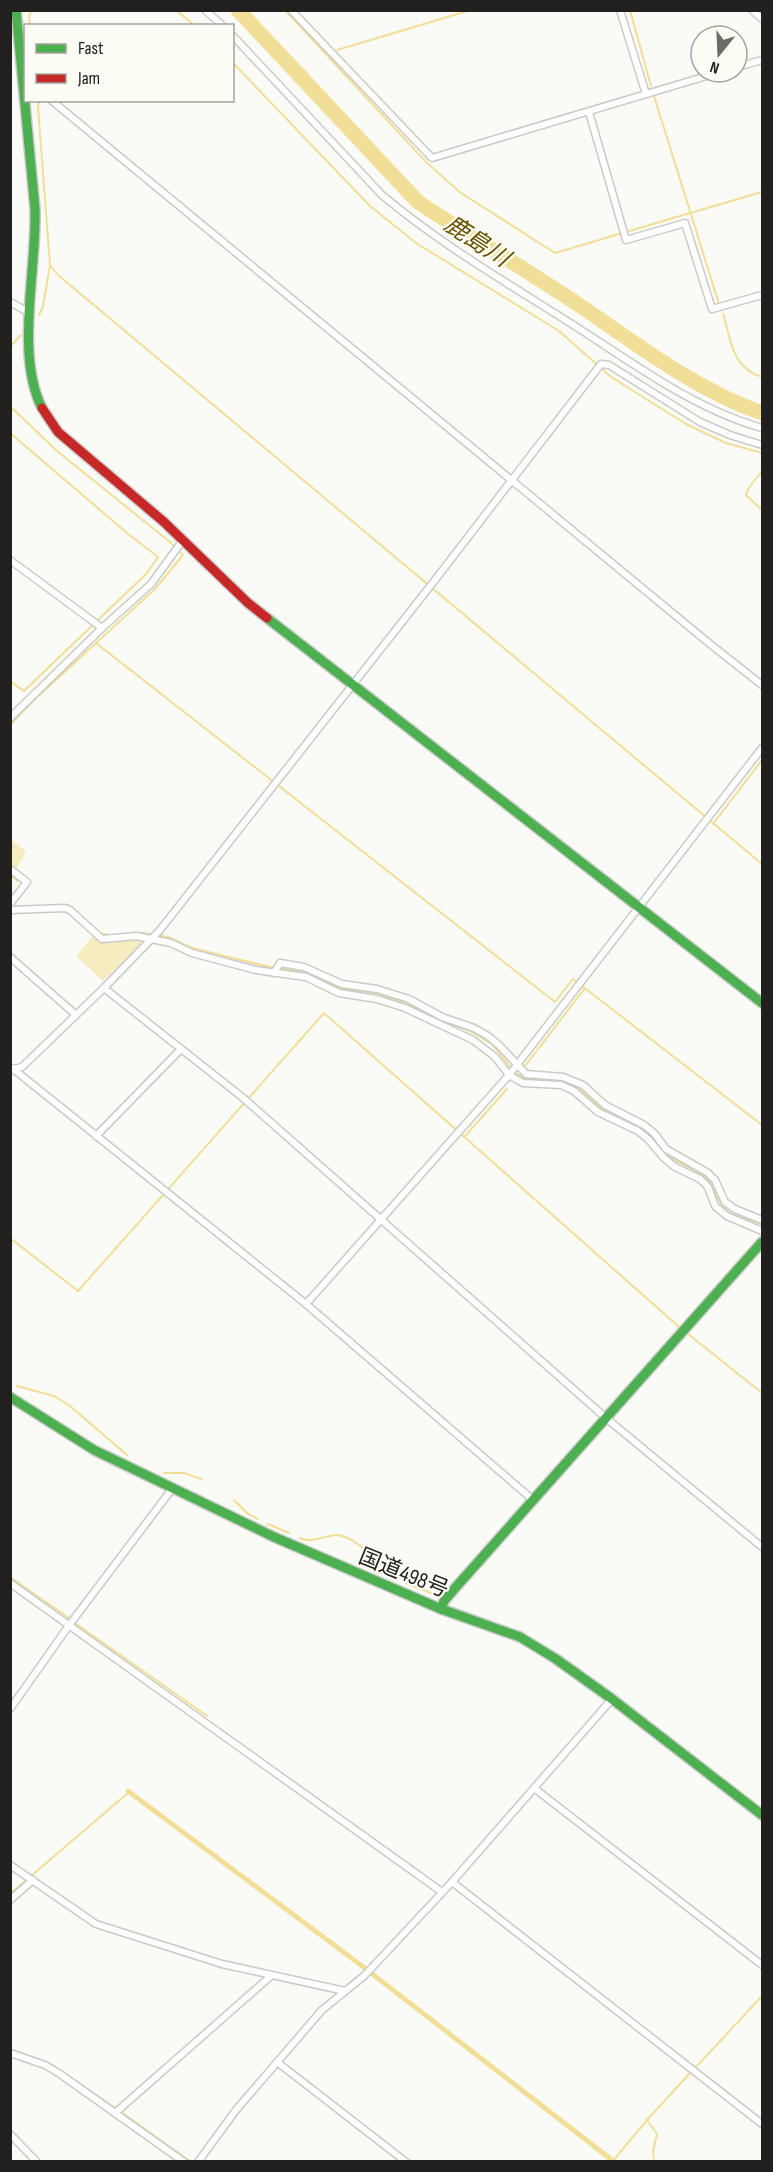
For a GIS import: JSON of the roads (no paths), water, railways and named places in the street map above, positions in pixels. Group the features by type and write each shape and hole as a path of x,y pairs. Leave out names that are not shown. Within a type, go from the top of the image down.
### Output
{"main road":[{"path":"16,17 24,80"},
{"path":"26,102 36,228 30,313 30,367 37,398 50,421 70,443 248,603 762,1003"},
{"path":"441,1609 444,1601 456,1587 762,1242"},
{"name":"国道498号","path":"10,1397 94,1449 172,1489 344,1569 441,1609 520,1637 556,1659 612,1699 762,1815"}],"street":[{"path":"205,10 221,24"},
{"path":"291,10 432,158 689,81"},
{"path":"620,10 646,94"},
{"path":"752,10 762,19"},
{"path":"234,37 382,195 410,219 678,391 737,421 762,428"},
{"path":"53,102 762,685"},
{"path":"590,112 626,240 685,223 712,309 762,295"},
{"path":"10,302 30,313"},
{"path":"12,1069 22,1066 104,988 160,930 425,593 601,364 609,365 700,422 762,445"},
{"path":"10,718 102,627 151,584 182,542"},
{"path":"10,560 102,627"},
{"path":"306,1304 509,1075 762,748"},
{"path":"10,869 27,882 11,904"},
{"path":"10,910 65,908 102,939 136,936 171,943 192,952 274,973 306,977 339,993 377,999 405,1008 473,1040 495,1057 509,1075 524,1083 561,1086 574,1091 598,1112 638,1131 675,1167 699,1179 708,1187 715,1206 727,1216 762,1231"},
{"path":"10,957 76,1015"},
{"path":"274,973 280,963 304,967 342,984 377,989 408,999 442,1017 488,1036 526,1074 563,1077 583,1085 605,1105 644,1125 654,1133 666,1149 708,1173 715,1180 725,1202 762,1220"},
{"path":"104,988 242,1097 606,1418 762,1547"},
{"path":"96,1136 181,1048"},
{"path":"12,1069 306,1304 533,1500"},
{"path":"10,1709 70,1624 172,1489"},
{"path":"10,1583 442,1892"},
{"path":"198,2162 236,2110 322,2010 372,1968 452,1882 612,1699"},
{"path":"534,1788 762,1965"},
{"path":"10,1865 96,1924 222,1964 345,1991"},
{"path":"10,1900 33,1881"},
{"path":"452,1882 762,2124"},
{"path":"115,2113 273,1975"},
{"path":"10,2053 45,2065 184,2162"},
{"path":"277,2062 406,2162"},
{"path":"10,2134 37,2162"}],"waterway":[{"path":"30,24 29,16 32,10"},
{"path":"176,10 193,24"},
{"name":"鹿島川","path":"238,10 418,202 554,288 688,378 762,413"},
{"path":"285,10 427,163 461,193 555,253 619,234"},
{"path":"337,50 471,10"},
{"path":"630,10 651,86"},
{"path":"234,64 370,206 416,243 559,331 611,377 686,424 726,443 762,453"},
{"path":"654,96 719,304"},
{"path":"39,102 50,265 58,275 762,864"},
{"path":"629,231 762,192"},
{"path":"39,315 43,307 50,265"},
{"path":"723,314 738,360 752,373 762,377"},
{"path":"10,347 21,335"},
{"path":"10,406 57,451 183,555 155,589 96,643 555,1002 573,979 762,1125"},
{"path":"10,433 158,557 147,573 24,691 10,681"},
{"path":"762,471 746,495 762,510"},
{"path":"10,725 95,644"},
{"path":"713,824 762,760"},
{"path":"10,875 18,881"},
{"path":"11,906 51,906"},
{"path":"100,933 112,936"},
{"path":"135,933 168,937 192,948 274,968"},
{"path":"280,968 308,973 341,989 377,993 407,1004 470,1031 492,1044 515,1073 526,1079 562,1082 579,1088 604,1111 652,1136 667,1156 704,1175 722,1206 731,1214 762,1224"},
{"path":"525,1066 585,988"},
{"path":"10,1238 78,1291 324,1013 678,1326"},
{"path":"465,1136 507,1089"},
{"path":"688,1334 762,1393"},
{"path":"17,1386 54,1396 70,1406 127,1455"},
{"path":"164,1473 184,1473 201,1479"},
{"path":"234,1500 248,1514 258,1519"},
{"path":"268,1524 289,1533"},
{"path":"300,1538 314,1540 332,1535 344,1536 359,1545 394,1576"},
{"path":"10,1577 69,1618"},
{"path":"406,1583 436,1595"},
{"path":"75,1623 207,1716"},
{"path":"10,1894 128,1793"},
{"path":"697,2066 762,1996"},
{"path":"10,2049 51,2064 115,2108"},
{"path":"612,2162 690,2073"},
{"path":"121,2112 191,2162"},
{"path":"647,2120 657,2134 653,2151 654,2162"}]}
